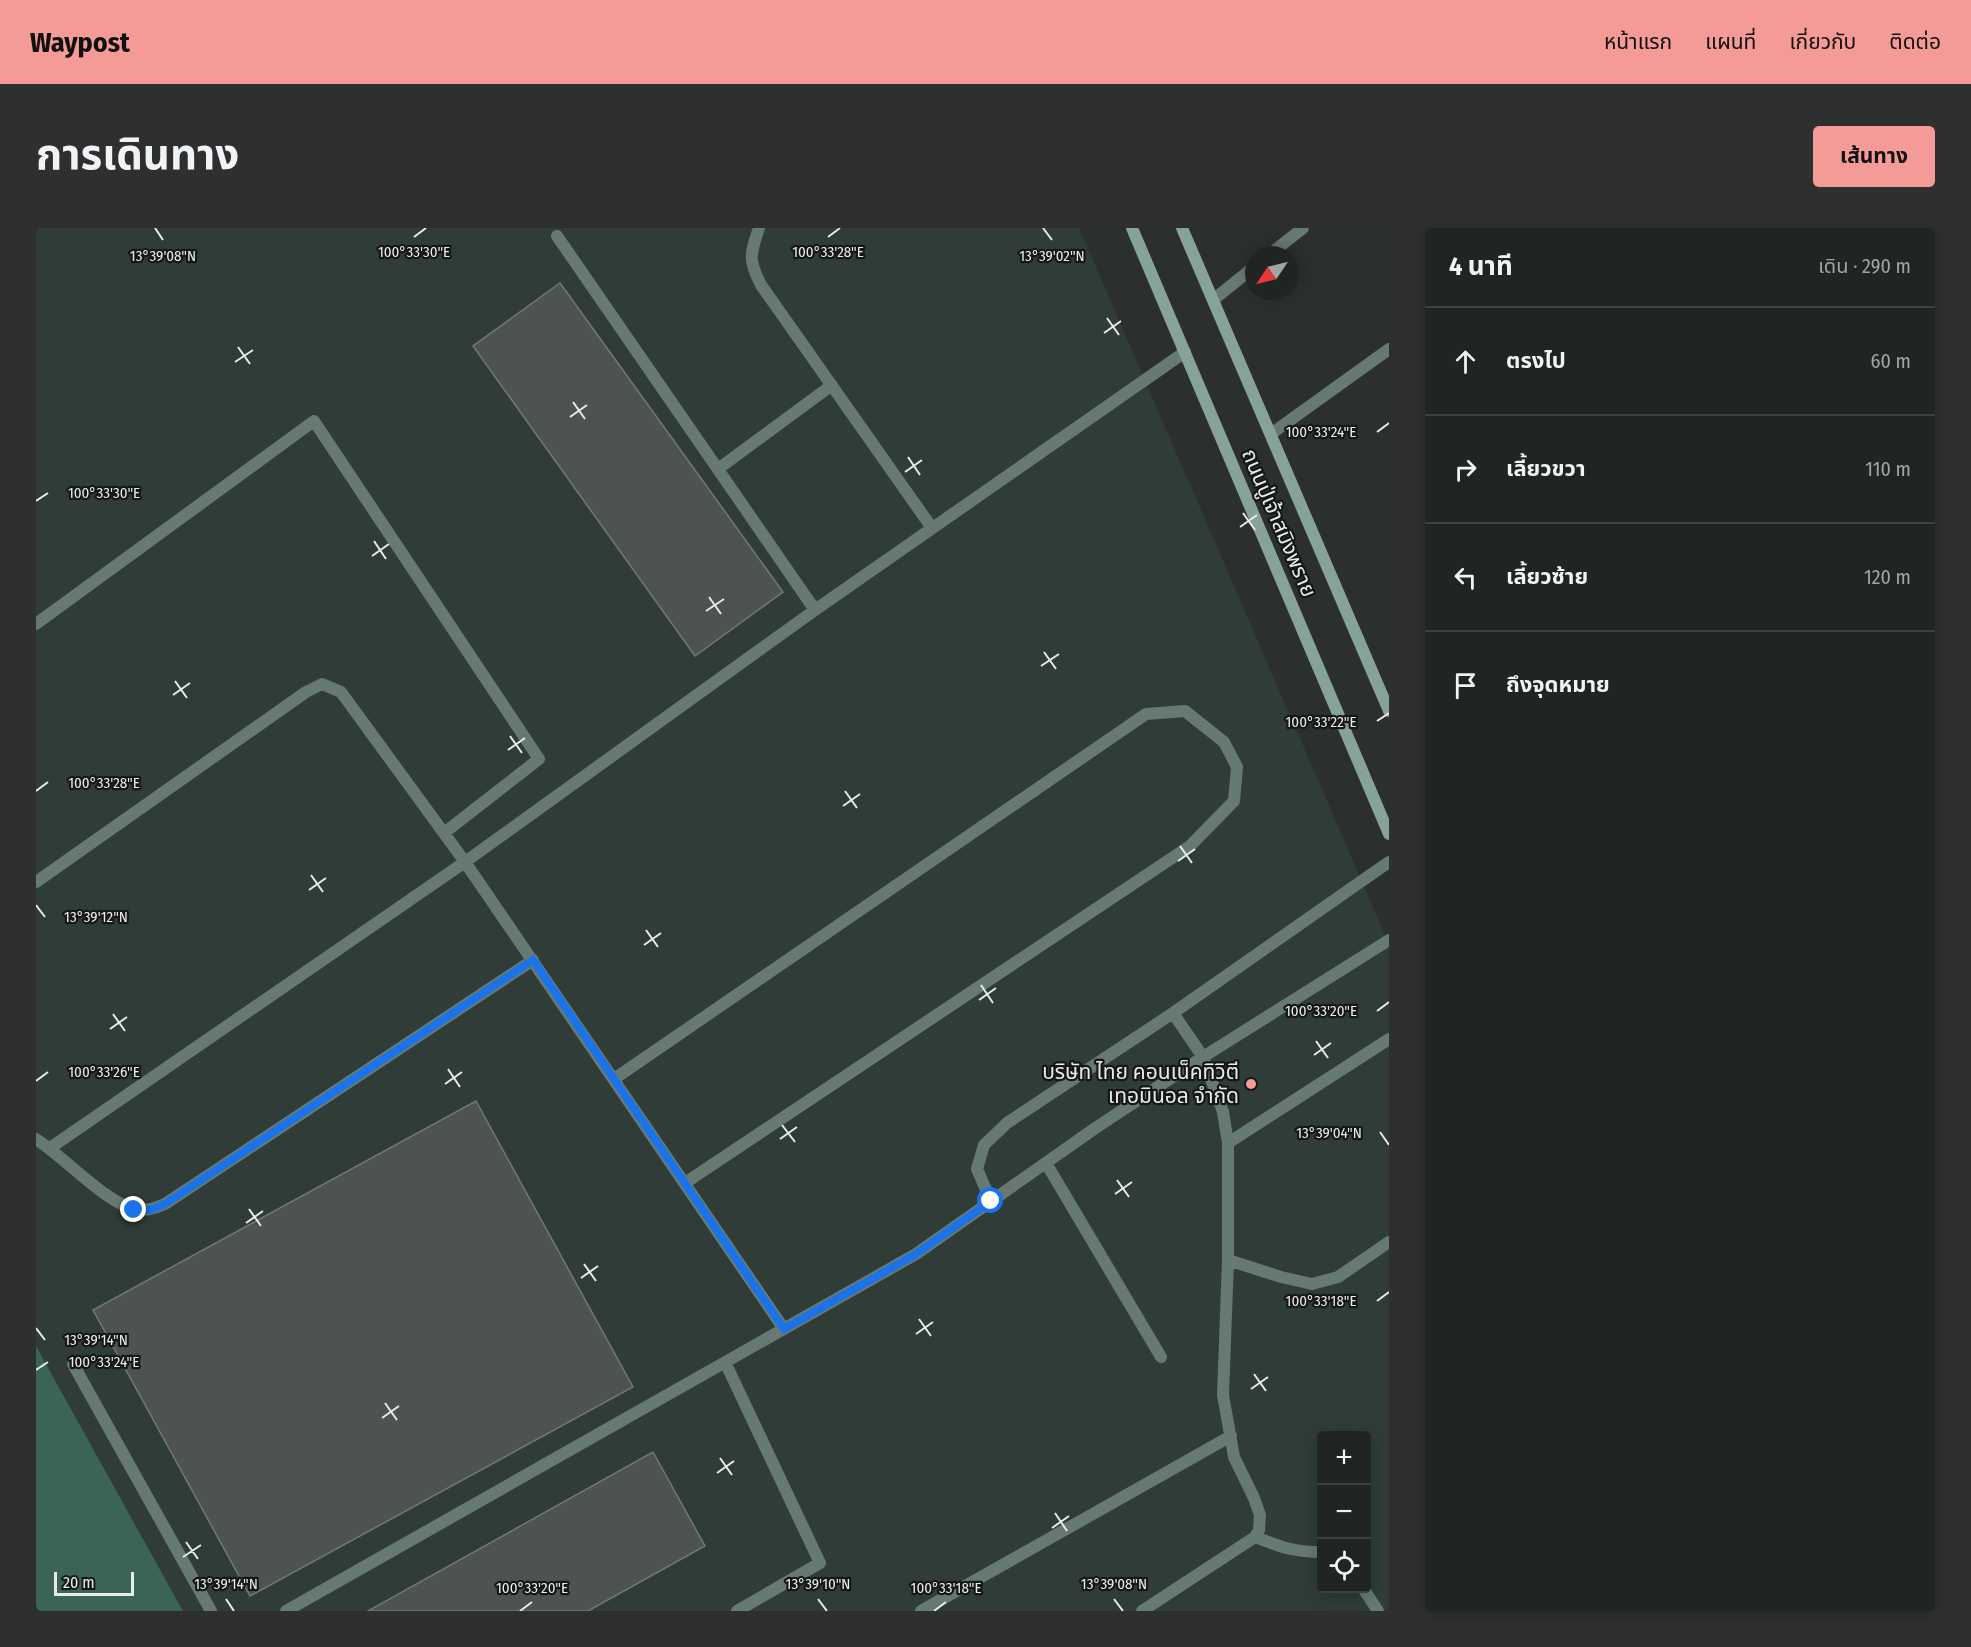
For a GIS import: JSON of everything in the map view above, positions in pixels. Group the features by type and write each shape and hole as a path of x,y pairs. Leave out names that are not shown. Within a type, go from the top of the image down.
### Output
{"main road":[{"name":"ถนนปู่เจ้าสมิงพราย","path":"1132,228 1389,834"},
{"name":"ถนนปู่เจ้าสมิงพราย","path":"1182,228 1389,711"}],"lane":[{"path":"759,228 753,246 751,264 762,285 932,528"},
{"path":"1280,246 1303,228"},
{"path":"556,236 815,610"},
{"path":"1213,300 1245,274"},
{"path":"1271,434 1389,349"},
{"path":"50,1148 465,862 815,610 1185,352"},
{"path":"718,469 832,385"},
{"path":"36,624 314,421 539,759 444,833"},
{"path":"36,882 306,692 322,684 341,692 465,862 784,1329"},
{"path":"614,1079 1146,714 1185,711 1224,742 1237,767 1234,801 1190,846 685,1183"},
{"path":"991,1201 976,1168 984,1145 1006,1123 1173,1013 1389,862"},
{"path":"286,1611 916,1254 1203,1057 1389,940"},
{"path":"36,1139 116,1202 134,1210 150,1210 165,1204 533,960"},
{"path":"1142,1611 1255,1537 1259,1530 1260,1515 1234,1457 1223,1395 1228,1260 1228,1143 1223,1112 1203,1057 1173,1013"},
{"path":"1228,1143 1389,1039"},
{"path":"1046,1163 1161,1357"},
{"path":"1228,1260 1312,1284 1338,1277 1389,1242"},
{"path":"725,1362 820,1563 737,1611"},
{"path":"73,1364 211,1611"},
{"path":"921,1611 1231,1436"},
{"path":"1255,1537 1291,1551 1317,1552"},
{"path":"1367,1593 1378,1611"}],"shaded area":[{"path":"36,228 1079,228 1389,944 1389,1611 183,1611 36,1346"},
{"path":"36,1346 183,1611 36,1611"}],"building":[{"path":"560,283 783,592 695,656 473,346"},
{"path":"476,1101 633,1387 250,1596 93,1310"},
{"path":"653,1452 705,1546 588,1611 368,1611"}],"place":[{"name":"บริษัท ไทย คอนเน็คทิวิตี เทอมินอล จำกัด","path":"1251,1084"}],"route":[{"path":"134,1210 150,1210 165,1204 533,960 784,1329 916,1254 991,1201"}]}
